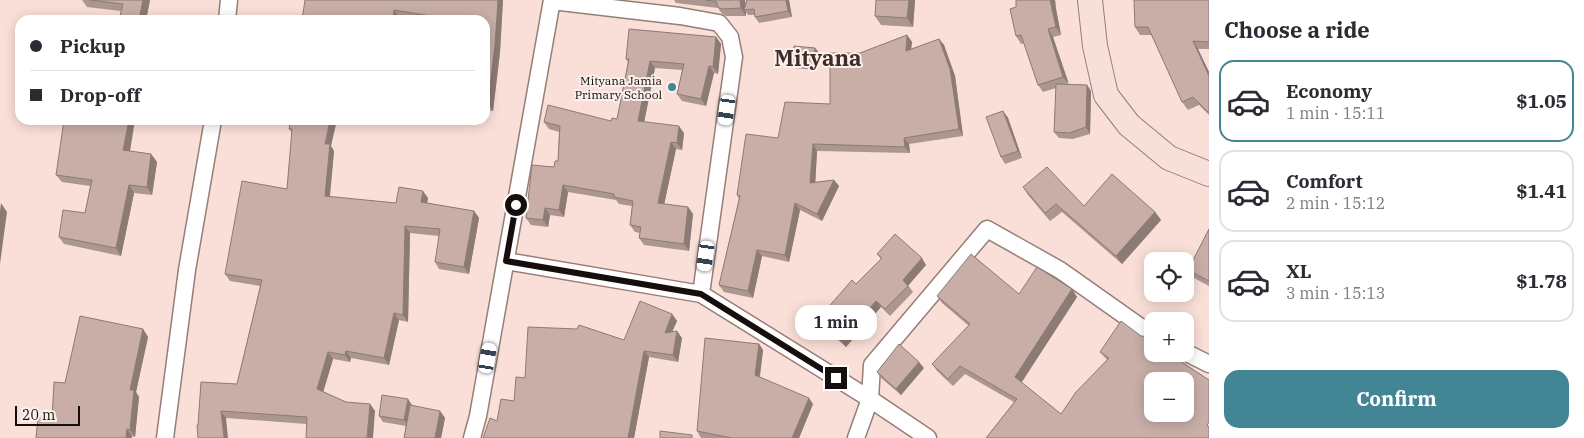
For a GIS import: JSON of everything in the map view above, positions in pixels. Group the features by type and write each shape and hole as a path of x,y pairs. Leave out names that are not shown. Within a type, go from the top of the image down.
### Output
{"main road":[{"path":"1090,0 1095,46 1106,95 1129,125 1169,158 1209,174"}],"street":[{"path":"228,15 229,0"},
{"path":"472,438 478,416 552,0 680,16 718,24 730,37 734,58 701,294"},
{"path":"165,438 188,270 212,125"},
{"path":"856,438 870,399 872,365 987,229 1060,270 1144,329"},
{"path":"506,261 701,294 870,399 928,438"},
{"path":"1194,356 1209,364"}],"building":[{"path":"90,0 143,0 140,15 120,15 123,4"},
{"path":"305,0 498,0 490,87 490,15 425,15 394,10 394,15 303,15"},
{"path":"706,0 740,0 741,8 721,9 717,6 717,2"},
{"path":"747,0 786,0 788,11 755,17 754,9 744,10"},
{"path":"876,0 909,0 907,18 875,16"},
{"path":"1016,0 1050,0 1056,27 1048,29 1063,77 1038,85 1021,35 1016,36 1010,9 1016,7"},
{"path":"1134,0 1209,0 1209,42 1193,41 1209,76 1209,113 1193,97 1182,102 1148,27 1135,27"},
{"path":"629,29 716,37 713,67 709,66 701,99 677,94 684,64 650,61 638,121 679,126 677,143 671,142 658,203 688,207 684,244 639,238 641,227 630,225 633,201 614,197 614,194 563,185 559,210 545,208 543,220 526,218 532,165 554,167 555,161 558,161 560,126 544,122 548,105 611,121 612,118 617,119 629,59 626,59"},
{"path":"907,35 906,51 939,39 950,69 959,129 904,138 905,147 813,144 810,183 834,180 817,214 795,203 785,255 757,250 748,291 719,285 740,196 737,195 746,134 778,138 785,102 830,104 830,53 860,53"},
{"path":"794,46 815,48 813,67 792,64"},
{"path":"1056,84 1087,85 1086,127 1069,133 1054,132"},
{"path":"1003,111 1018,151 1001,157 986,117"},
{"path":"63,125 128,125 123,150 151,154 147,187 129,185 116,248 59,237 63,210 85,213 92,180 56,175"},
{"path":"290,125 329,125 325,144 330,144 325,196 396,203 399,187 423,191 421,202 474,211 464,267 435,262 440,229 405,226 403,315 394,313 384,358 346,351 345,355 328,352 317,389 346,402 370,404 367,438 306,438 307,417 221,411 224,438 198,438 197,425 201,382 237,384 262,280 225,274 242,181 287,189 292,129 289,129"},
{"path":"1047,167 1084,206 1112,174 1155,212 1116,256 1056,204 1045,213 1023,187"},
{"path":"1209,229 1209,281 1194,273 1194,258"},
{"path":"895,234 922,258 903,280 908,286 885,309 876,301 841,341 818,319 852,280 856,284 882,258 877,254"},
{"path":"971,254 1019,294 1037,267 1072,289 1015,377 1061,414 1076,392 1109,358 1100,352 1121,321 1144,336 1144,362 1181,362 1209,380 1209,422 1207,425 1209,427 1209,438 986,438 1017,399 960,366 948,379 932,364 970,324 937,296"},
{"path":"640,301 672,314 665,333 677,331 673,355 644,351 628,438 483,438 490,418 497,421 501,399 514,401 516,377 525,378 528,327 577,329 579,325 624,340"},
{"path":"80,316 143,329 130,390 134,390 130,430 127,429 126,438 36,438 38,418 52,419 54,382 65,383"},
{"path":"705,338 759,344 755,375 809,398 792,438 732,438 697,431"},
{"path":"899,344 919,362 896,389 877,372"},
{"path":"382,395 408,399 404,420 379,416"},
{"path":"410,405 440,411 435,438 404,438"},
{"path":"660,431 692,435 692,438 660,438"}],"place":[{"name":"Mityana Jamia Primary School","path":"672,87"}],"district":[{"name":"Mityana","path":"818,57"}],"route":[{"path":"516,205 506,261 701,294 836,378"}]}
